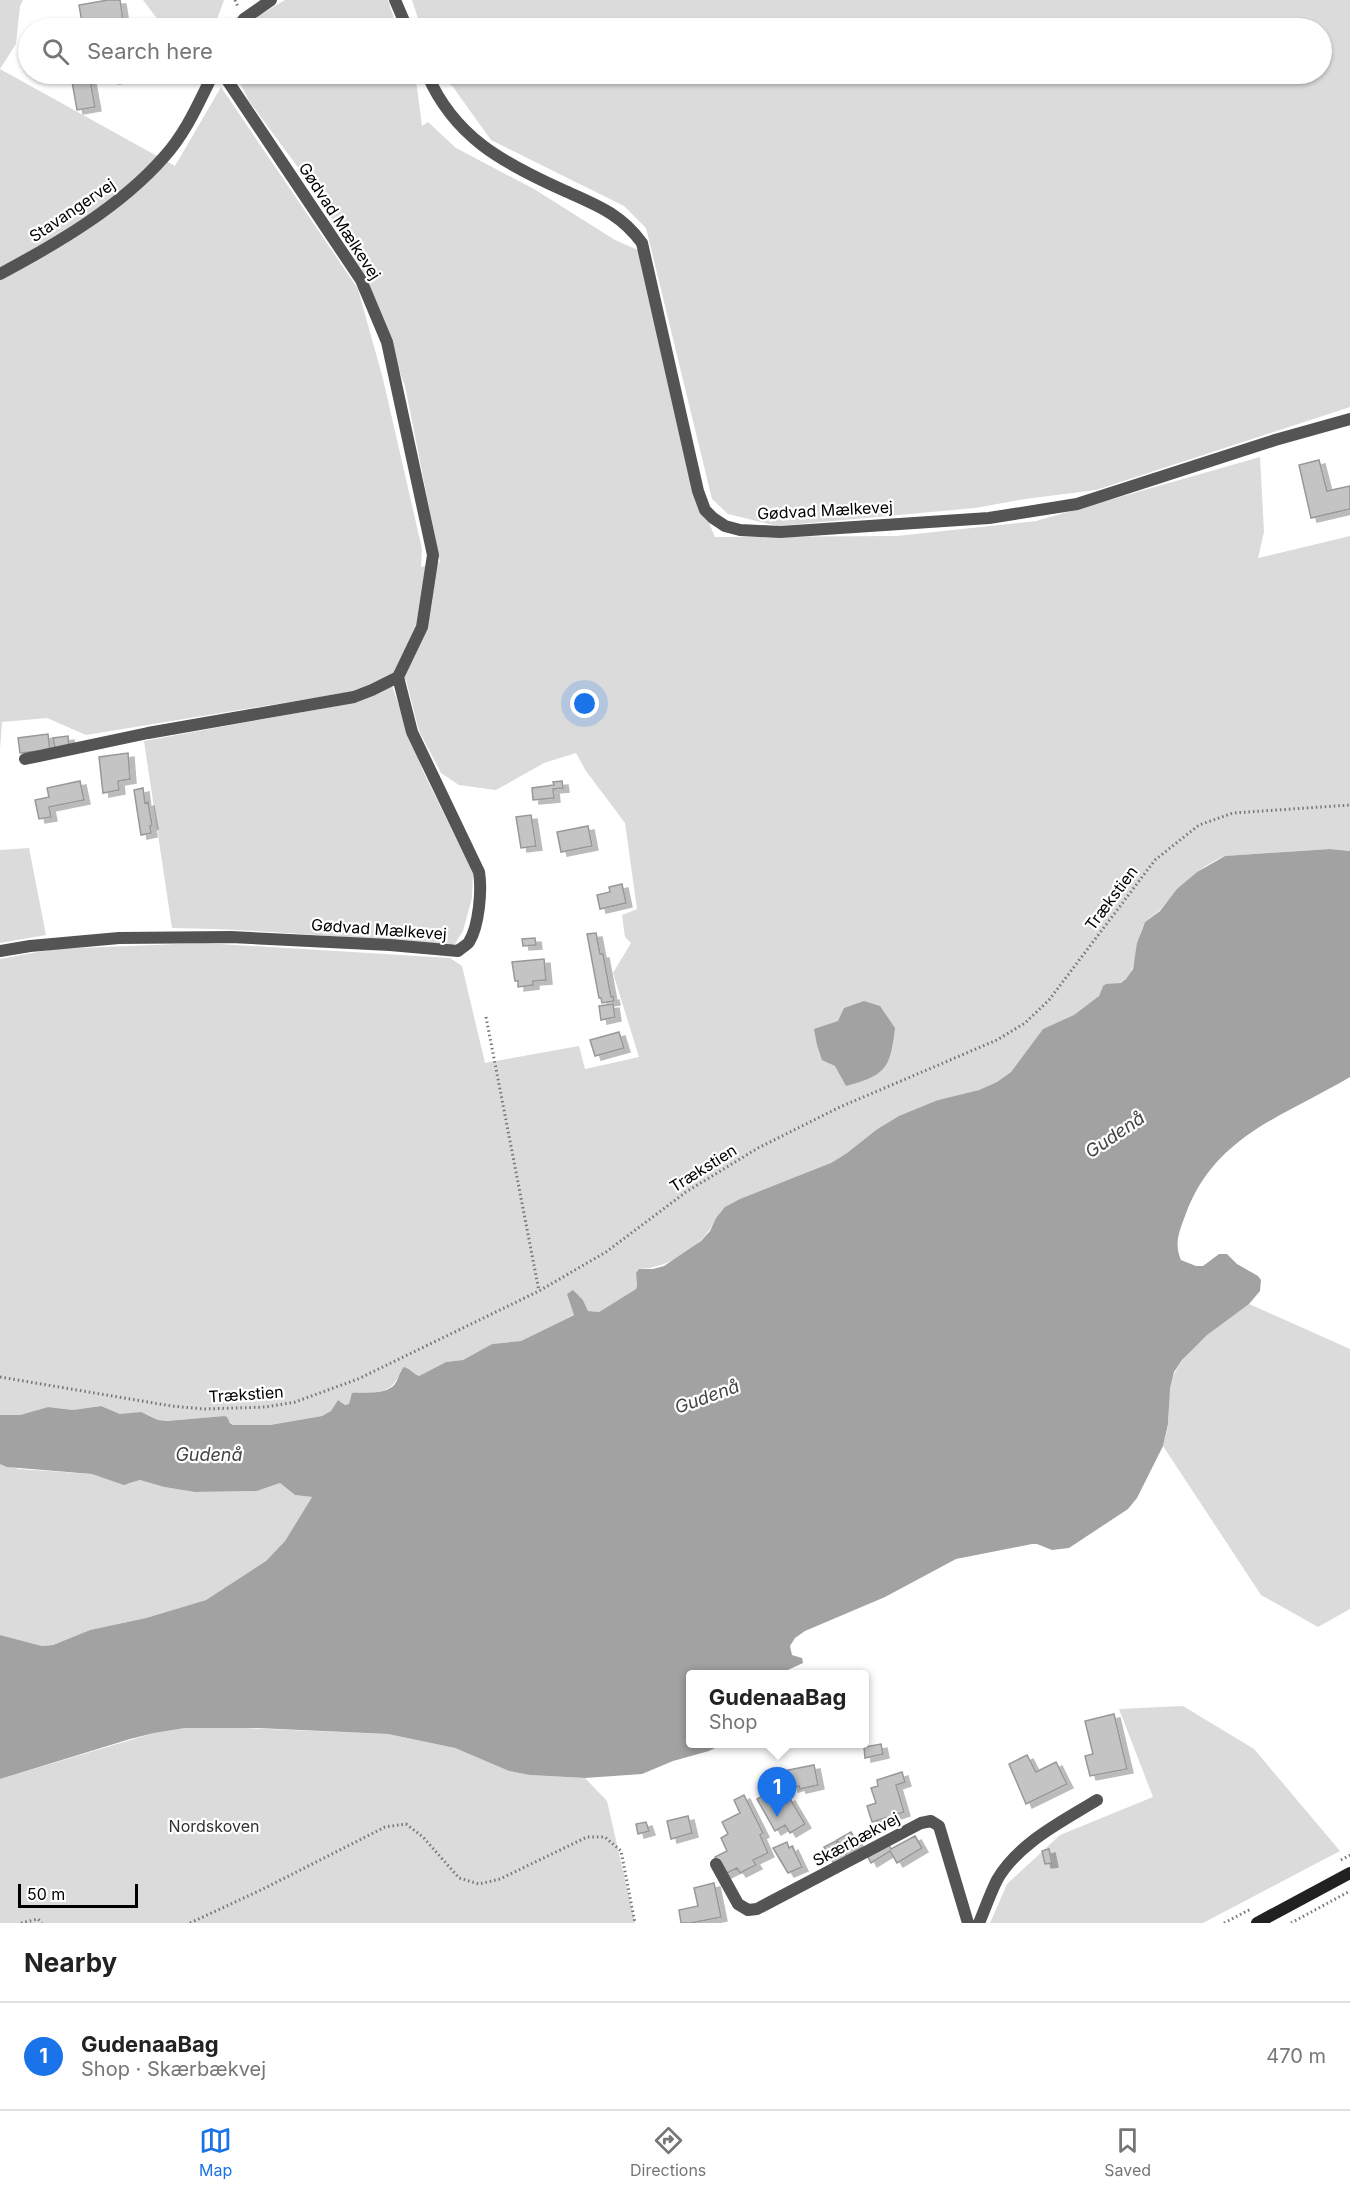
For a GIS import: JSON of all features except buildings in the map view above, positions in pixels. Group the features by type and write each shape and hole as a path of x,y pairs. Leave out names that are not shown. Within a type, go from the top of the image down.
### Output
{"street":[{"path":"245,18 271,0"},
{"path":"395,0 403,18"},
{"name":"Stavangervej","path":"0,274 34,256 118,201 165,156 186,126 208,84"},
{"name":"Gødvad Mælkevej","path":"0,951 119,938 231,937 390,945 458,951 469,942 478,913 481,889 479,872 412,732 398,677 422,627 433,555 387,342 361,280 230,84"},
{"name":"Gødvad Mælkevej","path":"432,84 455,120 478,143 518,170 611,211 630,227 642,243 698,492 705,510 712,518 725,526 740,530 780,532 989,518 1077,504 1275,440 1350,419"},
{"path":"25,759 148,733 354,696 398,677"},
{"path":"979,1923 997,1879 1014,1860 1031,1843 1097,1800"},
{"name":"Skærbækvej","path":"716,1864 738,1904 747,1910 757,1909 921,1822 931,1821 939,1826 968,1923"},
{"path":"1257,1923 1350,1873"}],"path":[{"name":"Trækstien","path":"0,1377 171,1406 238,1408 295,1402 358,1379 539,1291 606,1252 686,1192 758,1148 840,1107 997,1040 1025,1023 1050,1000 1155,860 1199,825 1233,813 1350,805"},
{"path":"486,1017 539,1291"},
{"path":"190,1923 385,1827 406,1824 423,1838 459,1878 479,1884 500,1879 587,1837 605,1837 621,1851 635,1923"},
{"path":"1291,1923 1350,1891"},
{"path":"21,1923 38,1919 42,1923"}],"green space":[{"path":"0,0 23,0 18,18 16,44 0,69"},
{"path":"143,0 224,0 218,18 156,18"},
{"path":"285,0 388,0 394,18 257,18"},
{"path":"412,0 1350,0 1350,407 1096,490 975,508 778,526 728,514 712,499 646,228 624,206 491,140 450,84 1332,84 1332,18 418,18"},
{"path":"0,69 18,79 18,84 27,84 175,166 221,87 358,289 383,379 422,549 421,567 440,562 405,386 362,271 314,189 249,101 240,84 416,84 422,126 428,122 456,148 534,189 615,240 638,250 690,478 715,537 897,536 1036,521 1260,457 1264,532 1258,558 1350,536 1350,851 1330,849 1225,856 1206,866 1190,878 1144,924 1133,965 1126,979 1119,984 1103,986 1099,996 1074,1016 1043,1029 1011,1072 997,1082 979,1090 938,1100 876,1130 831,1163 716,1218 711,1228 695,1246 685,1254 662,1265 639,1269 636,1273 636,1289 599,1312 588,1311 583,1300 568,1294 575,1314 521,1341 492,1344 463,1360 446,1362 419,1376 401,1370 393,1384 382,1391 353,1393 349,1404 345,1405 338,1400 331,1411 322,1416 270,1425 233,1425 224,1416 158,1420 146,1414 120,1414 101,1406 73,1410 48,1407 20,1415 0,1415 0,959 54,949 203,943 450,958 462,966 485,1063 579,1046 585,1069 639,1057 613,973 631,943 625,937 622,915 637,909 625,823 586,771 576,753 544,763 496,790 459,785 441,773 419,731 406,680 344,693 86,735 47,718 2,722 0,749"},
{"path":"392,686 423,771 473,873 472,898 463,931 455,944 439,947 334,936 172,928 144,741 357,702"},
{"path":"29,848 46,935 0,943 0,850"},
{"path":"1249,1304 1350,1349 1350,1609 1318,1627 1261,1595 1163,1446 1168,1424 1170,1387 1181,1362 1202,1339"},
{"path":"0,1464 19,1469 92,1474 129,1484 140,1480 195,1492 257,1491 280,1483 295,1495 312,1497 285,1541 266,1561 206,1600 146,1618 90,1630 53,1645 42,1646 0,1635"},
{"path":"1183,1706 1254,1749 1340,1851 1203,1923 990,1923 1007,1884 1060,1835 1153,1797 1119,1709"},
{"name":"Nordskoven","path":"218,1727 388,1734 455,1748 509,1771 530,1775 585,1778 607,1801 635,1923 0,1923 0,1779 154,1733 185,1728"}],"water":[{"name":"Gudenå","path":"1330,849 1350,851 1350,1077 1253,1131 1232,1147 1198,1188 1179,1233 1178,1249 1181,1260 1196,1266 1203,1266 1219,1254 1227,1254 1237,1264 1258,1276 1261,1280 1260,1291 1249,1304 1207,1335 1182,1360 1174,1372 1163,1446 1137,1498 1128,1509 1069,1548 1052,1550 1032,1544 956,1559 885,1597 805,1631 795,1638 790,1646 792,1655 802,1658 803,1663 788,1670 686,1670 686,1748 715,1748 673,1761 642,1774 585,1778 530,1775 509,1771 455,1748 388,1734 257,1728 185,1728 130,1739 0,1779 0,1635 42,1646 53,1645 90,1630 146,1618 206,1600 266,1561 285,1541 312,1497 295,1495 280,1483 257,1491 195,1492 140,1480 124,1485 92,1474 7,1467 0,1464 0,1415 20,1415 48,1407 73,1410 101,1406 120,1414 141,1412 158,1420 224,1416 233,1425 270,1425 322,1416 331,1411 338,1400 345,1405 349,1404 352,1393 375,1392 391,1388 404,1367 419,1376 446,1362 463,1360 492,1344 521,1341 574,1315 567,1294 573,1290 583,1300 588,1311 599,1312 636,1289 636,1273 639,1269 664,1266 701,1241 725,1207 831,1163 899,1116 938,1100 979,1090 997,1082 1011,1072 1043,1029 1074,1015 1099,996 1106,984 1121,983 1126,979 1133,969 1137,943 1145,922 1160,911 1177,889 1197,872 1225,856"},
{"path":"864,1001 880,1006 895,1028 891,1052 884,1068 878,1073 846,1086 835,1066 822,1060 814,1029 838,1021 844,1008"}],"place":[{"name":"GudenaaBag","path":"777,1817"}]}
